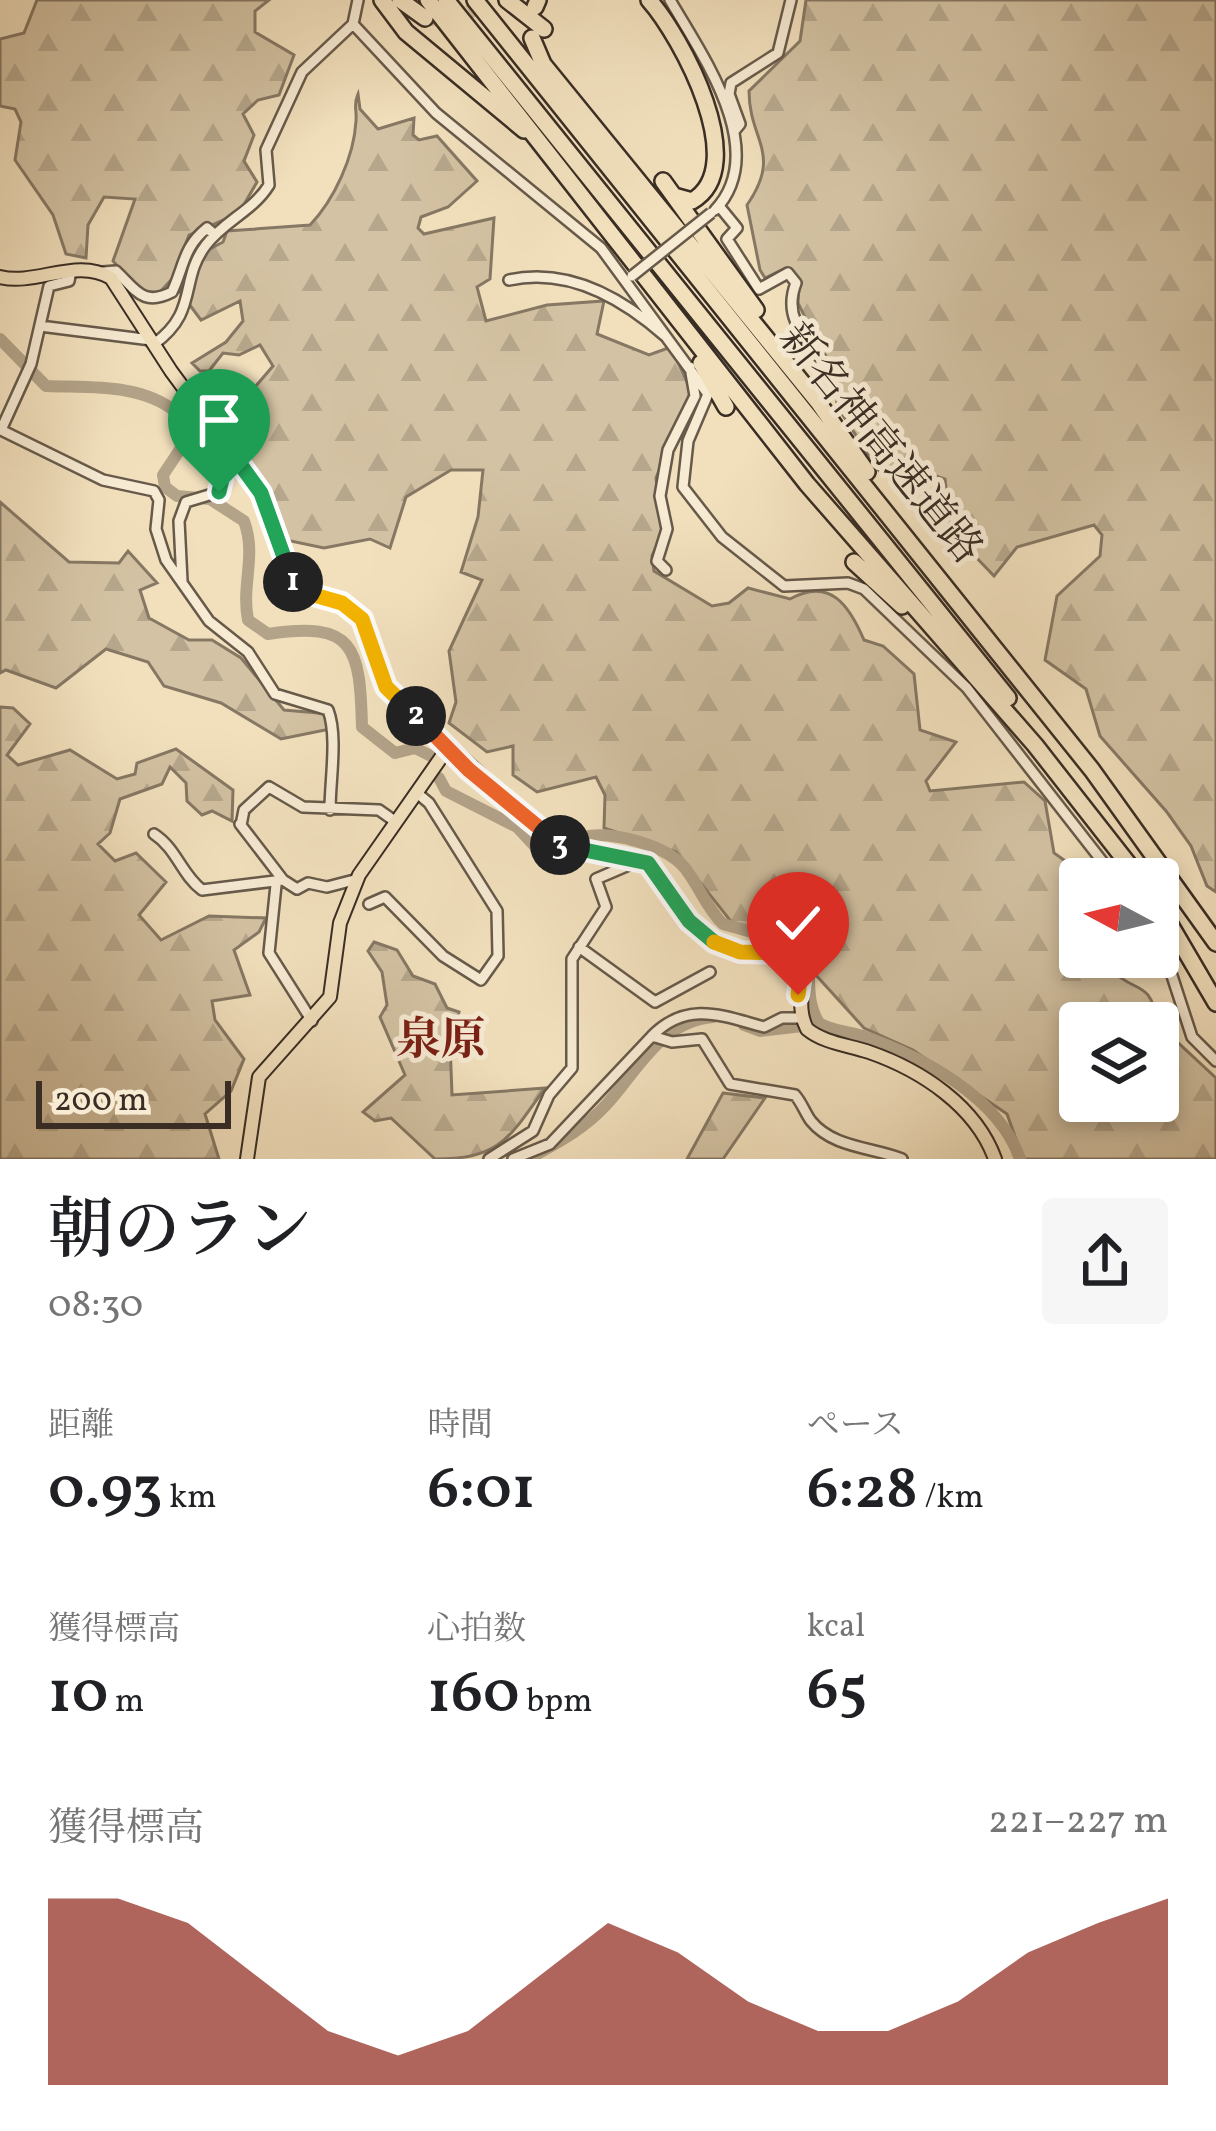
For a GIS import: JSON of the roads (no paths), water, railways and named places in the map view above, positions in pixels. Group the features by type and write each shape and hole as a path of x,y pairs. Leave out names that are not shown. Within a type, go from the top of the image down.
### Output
{"highway":[{"path":"382,0 406,32 564,170"},
{"path":"400,0 426,9 564,170 807,484 958,656 1123,858"},
{"name":"新名神高速道路","path":"446,0 940,613 1124,858"},
{"name":"新名神高速道路","path":"475,0 1092,770 1216,944"},
{"path":"507,0 538,34 549,72 818,402"},
{"path":"650,0 670,28 716,134 712,172 703,193 692,201 674,196"},
{"path":"663,181 901,516 912,542"},
{"path":"657,290 726,407"},
{"path":"854,562 958,656"},
{"path":"1179,940 1216,1003"}],"main road":[{"path":"0,277 19,280 71,271 103,272 118,286 261,493 290,578 307,593 342,603 362,619 386,687 447,749 532,826 574,851 648,863 689,921 717,944 740,952 795,953 802,967 804,1022 890,1061 942,1092 980,1125 995,1159"},
{"path":"248,1159 259,1077 312,1022 333,991 340,923 358,879 447,749"}],"street":[{"path":"40,326 153,342 185,312 195,268 215,235 264,194 271,175 266,150 302,72 353,25 358,0"},
{"path":"629,278 715,210 732,181 735,130 670,0"},
{"path":"735,130 740,124 729,94 731,83 778,52 791,0"},
{"path":"353,25 403,82 504,172 574,224 629,278 707,394 688,441 683,487 722,537 784,586 848,583 864,589 967,688 1099,858"},
{"path":"715,210 737,228 727,239 759,289 767,289 788,273 796,283 789,302 797,331 830,372"},
{"path":"103,272 116,271 140,296 157,299 172,292 184,253 195,238 207,228 215,235"},
{"path":"71,271 69,281 49,286 31,364 2,430 104,480 154,491 159,500 156,529 166,560 209,621 248,652 275,694 328,710 336,738 328,769 330,810"},
{"path":"509,280 535,274 580,283 670,336"},
{"path":"666,570 657,561 667,530 661,483 672,438 695,396 690,367"},
{"path":"182,581 179,521 186,502 219,492 229,449"},
{"path":"312,1022 269,953 279,882 239,824 244,810 268,787 303,807 379,810 396,822"},
{"path":"369,904 385,897 428,943 481,980 498,956 497,911 430,803 417,793"},
{"path":"154,834 176,855 184,876 202,890 224,884 279,882 297,889 358,879"},
{"path":"489,1159 533,1130 549,1095 572,1068 568,1009 572,958 606,908 596,879 612,868 648,863"},
{"path":"580,947 656,1002 710,972"},
{"path":"1173,978 1192,1037 1216,1060"},
{"path":"513,1159 550,1144 664,1024 698,1013 727,1014 764,1027 782,1018 804,1022"},
{"path":"652,1036 672,1042 702,1039 730,1084 795,1095 811,1121 838,1139 855,1149 902,1159"}],"waterway":[{"path":"0,339 46,386 131,392 176,412 181,448 163,475 165,487 177,496 210,499 244,521 249,546 248,620 268,634 297,631 335,636 354,659 362,727 395,753 415,748 433,757"},
{"path":"439,778 446,791 517,827 544,856 570,860 583,837 608,836 636,841 675,859 723,924 802,946 819,1023 886,1045 956,1082 995,1117 1020,1159"},
{"path":"528,1159 597,1114 665,1038 713,1017"},
{"path":"744,1025 760,1031 811,1025"}],"tunnel":[{"path":"425,18 457,19 488,0"}],"district":[{"name":"泉原","path":"441,1042"}]}
